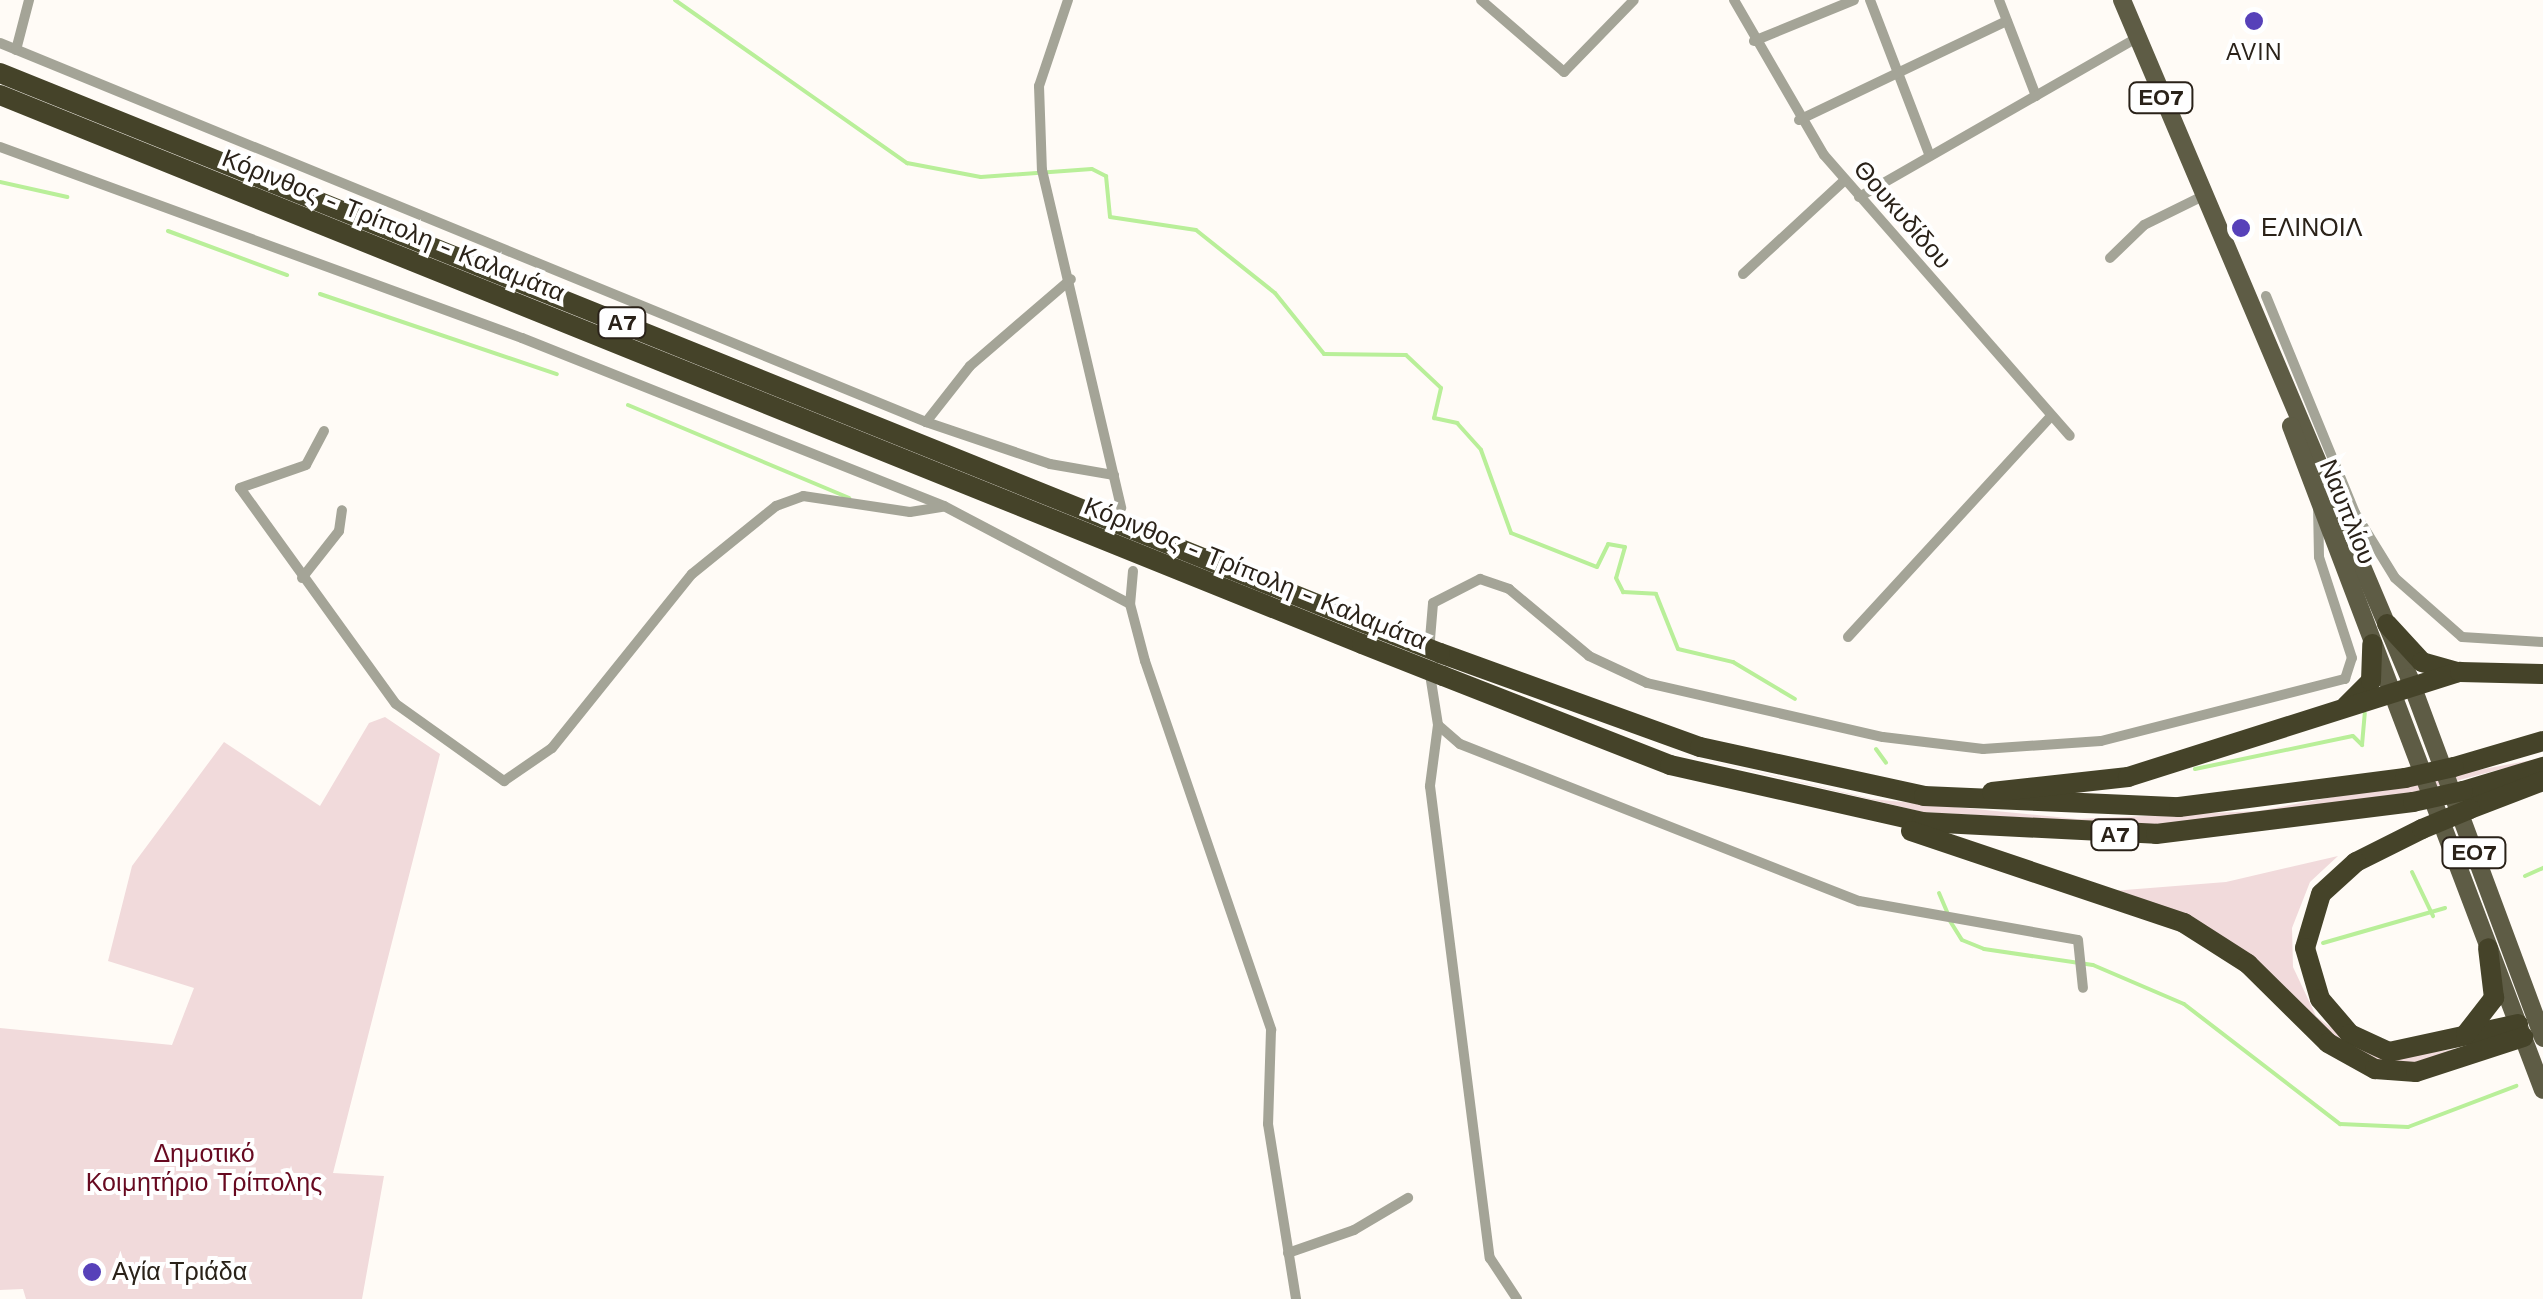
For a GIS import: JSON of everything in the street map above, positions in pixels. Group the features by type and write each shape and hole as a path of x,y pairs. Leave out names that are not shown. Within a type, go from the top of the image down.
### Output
{"highway":[{"name":"Κόρινθος - Τρίπολη - Καλαμάτα","path":"0,73 1440,653 1689,744 1900,793 2129,809 2405,778 2543,741"},
{"name":"Κόρινθος - Τρίπολη - Καλαμάτα","path":"0,95 1633,753 1818,805 2102,835 2260,827 2412,802 2466,800 2543,768"},
{"path":"2387,624 2422,662 2460,672 2543,674"},
{"path":"2340,710 2371,681 2372,644"},
{"path":"1900,793 2088,786 2460,672"},
{"path":"2528,1033 2461,1038 2415,1053 2363,1042 2328,1013 2308,966 2310,918 2330,883 2466,800 2543,781"},
{"path":"1818,805 2184,923 2248,964 2328,1042 2375,1069 2427,1069 2528,1033"},
{"path":"2461,1038 2494,998 2488,948"}],"main road":[{"name":"Ναυπλίου","path":"2122,0 2285,396 2387,624"},
{"name":"Ναυπλίου","path":"2285,396 2318,506 2372,644"},
{"name":"ΕΟ7","path":"2387,624 2521,979 2528,1033 2543,1090"},
{"name":"ΕΟ7","path":"2372,644 2488,948 2528,1033"},
{"path":"2521,979 2543,994"}],"street":[{"path":"16,50 29,0"},
{"path":"1068,0 1042,67 1042,170 1072,279 1122,508"},
{"path":"1481,0 1564,72 1634,0"},
{"name":"Θουκυδίδου","path":"1734,0 1799,120 1845,180 2070,436"},
{"path":"1754,41 1854,0"},
{"path":"1870,0 1930,156"},
{"path":"1999,0 2036,96"},
{"path":"1799,120 2007,21"},
{"path":"1859,197 2136,38"},
{"path":"0,44 926,422 1050,464 1114,474"},
{"path":"0,147 522,338 944,506 1130,604"},
{"path":"1743,274 1845,180"},
{"path":"2110,258 2144,226 2201,197"},
{"path":"926,422 970,366 1072,279"},
{"path":"2266,296 2355,513 2395,578 2462,637 2543,642"},
{"path":"1848,637 2051,416"},
{"path":"324,430 306,466 240,488 396,704 492,777 510,780 552,748 692,574 760,516 802,496 910,512 944,506"},
{"path":"1516,1299 1490,1258 1430,786 1438,725 1427,617 1451,587 1480,579 1509,589 1630,678 1883,738 1983,750 2072,746 2315,692 2345,679 2352,658 2319,557 2318,506"},
{"path":"302,578 339,531 342,510"},
{"path":"1133,571 1130,604 1266,1011 1268,1124 1296,1299"},
{"path":"1438,725 1460,744 1860,902 1965,925 2078,940 2085,949 2083,988"},
{"path":"1288,1253 1408,1198"}],"green space":[{"name":"Δημοτικό Κοιμητήριο Τρίπολης","path":"385,717 440,754 333,1173 384,1176 362,1299 26,1299 23,1289 0,1290 0,1028 172,1045 194,988 108,961 132,866 224,742 320,806 369,723"},
{"path":"1660,749 1872,799 2077,819 2258,811 2543,758 2410,793 2154,825 1923,812"},
{"path":"2338,856 2310,882 2292,928 2293,967 2316,1016 2354,1045 2403,1057 2499,1042 2401,1066 2345,1052 2268,979 2112,891 2226,882"}],"waterway":[{"path":"675,0 907,163 981,177 1092,169 1106,176 1110,217 1196,230 1275,293 1324,354 1406,355 1441,388 1434,418 1457,423 1481,450 1511,533 1597,567 1608,544 1625,547 1616,578 1623,592 1656,594 1678,649 1733,662 1795,699"},
{"path":"0,182 67,197"},
{"path":"168,231 287,275"},
{"path":"320,294 557,374"},
{"path":"628,405 849,498"},
{"path":"2195,769 2353,736 2362,745 2365,713"},
{"path":"1876,749 1886,763"},
{"path":"2525,876 2543,868"},
{"path":"2412,872 2433,916"},
{"path":"1939,893 1947,912"},
{"path":"2323,943 2445,908"},
{"path":"1950,921 1962,940 1984,949 2093,965 2184,1004 2340,1124 2408,1127 2516,1086"}],"place":[{"name":"AVIN","path":"2254,21"},
{"name":"ΕΛΙΝΟΙΛ","path":"2241,228"},
{"name":"Αγία Τριάδα","path":"92,1272"}]}
